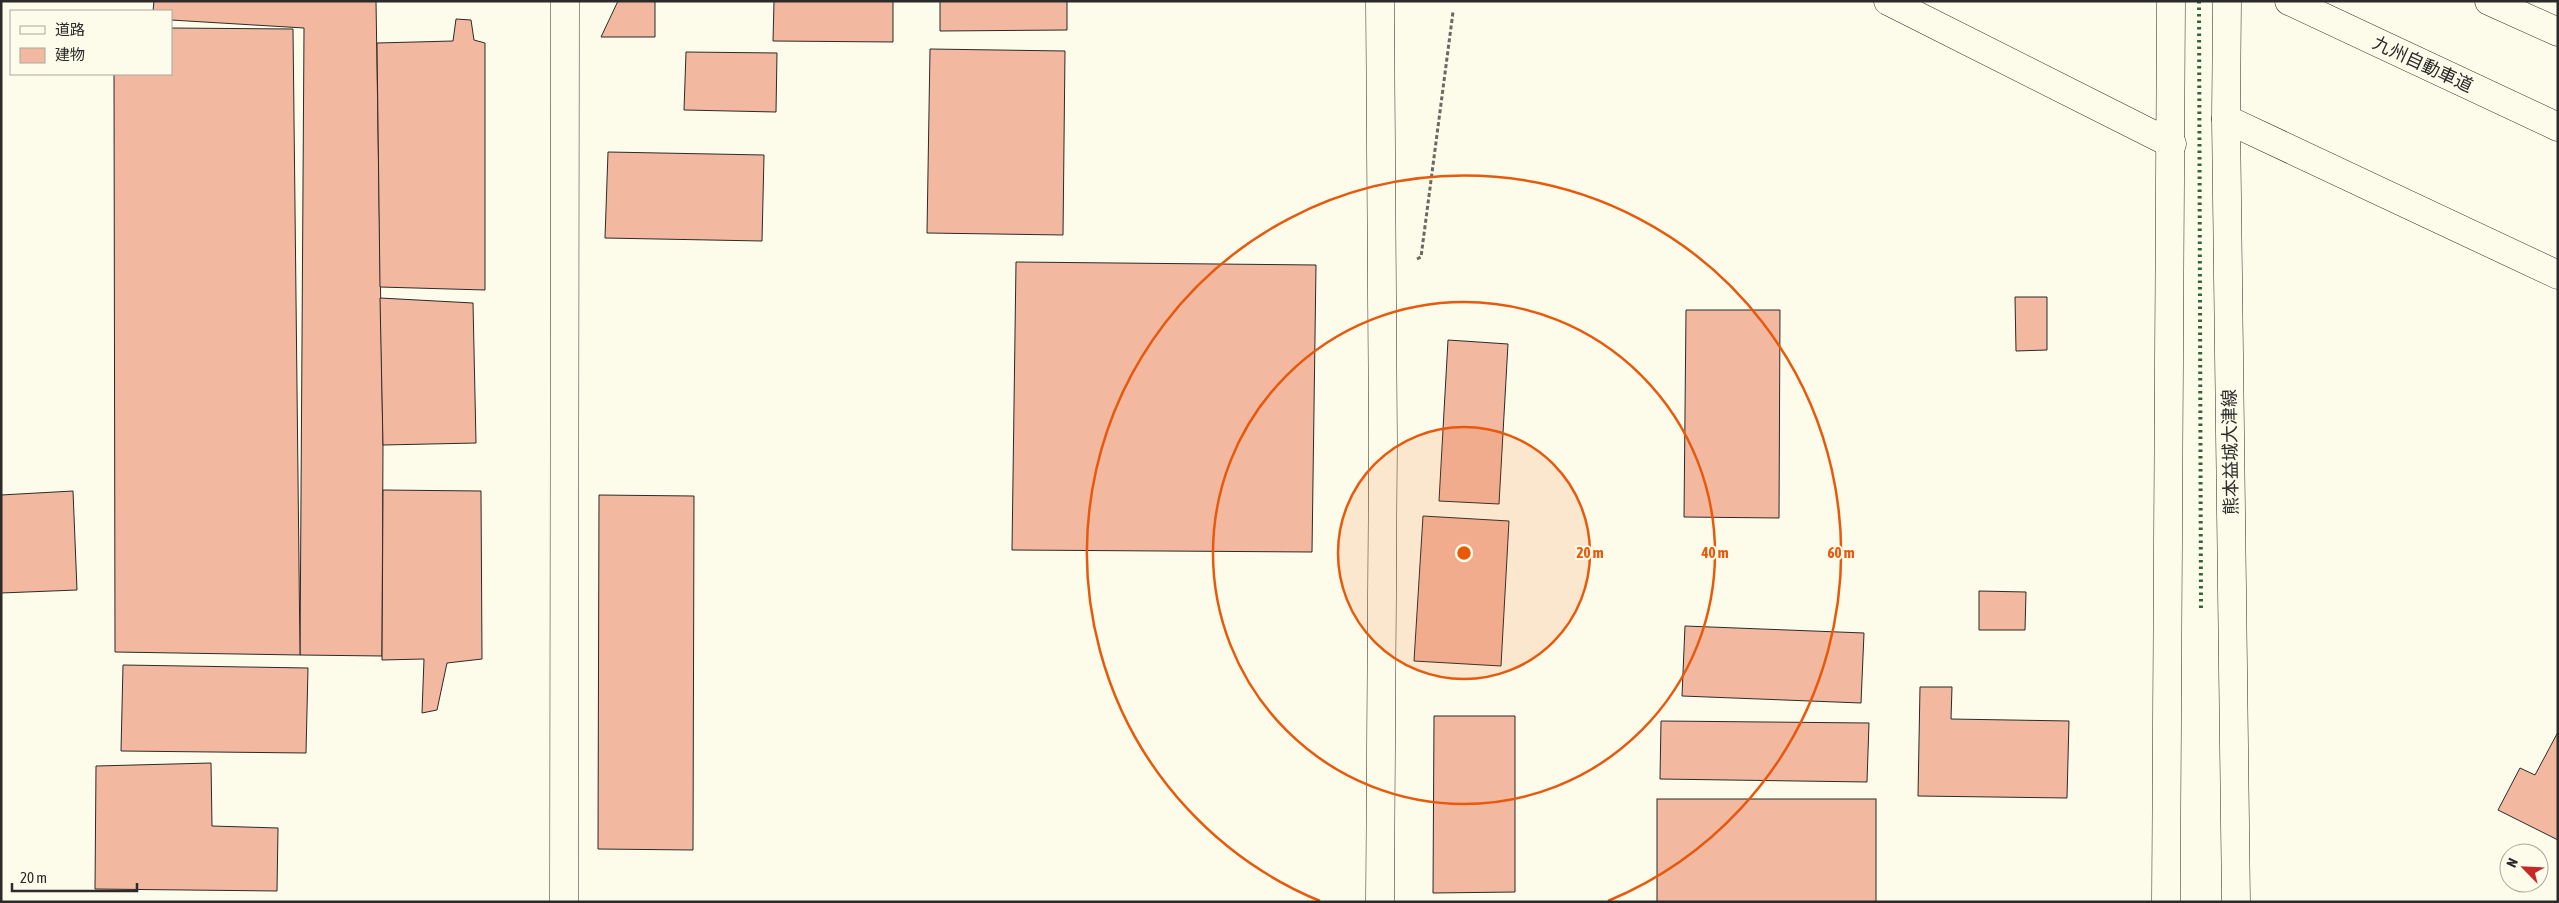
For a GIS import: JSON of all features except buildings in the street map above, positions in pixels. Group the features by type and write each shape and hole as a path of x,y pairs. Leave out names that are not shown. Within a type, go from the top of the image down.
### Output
{"main road":[{"path":"564,902 565,1"},
{"path":"1380,1 1382,442 1380,902"},
{"path":"1888,1 2172,144"},
{"path":"2166,902 2172,144 2171,1"},
{"name":"熊本益城大津線","path":"2226,1 2236,902"},
{"name":"九州自動車道","path":"2289,1 2558,126"},
{"path":"2489,1 2558,32"},
{"path":"2524,1 2558,13"},
{"path":"2226,119 2558,275"}],"path":[{"path":"1380,275 1421,257 1453,12"}],"hedge":[{"path":"2199,1 2201,612"}]}
